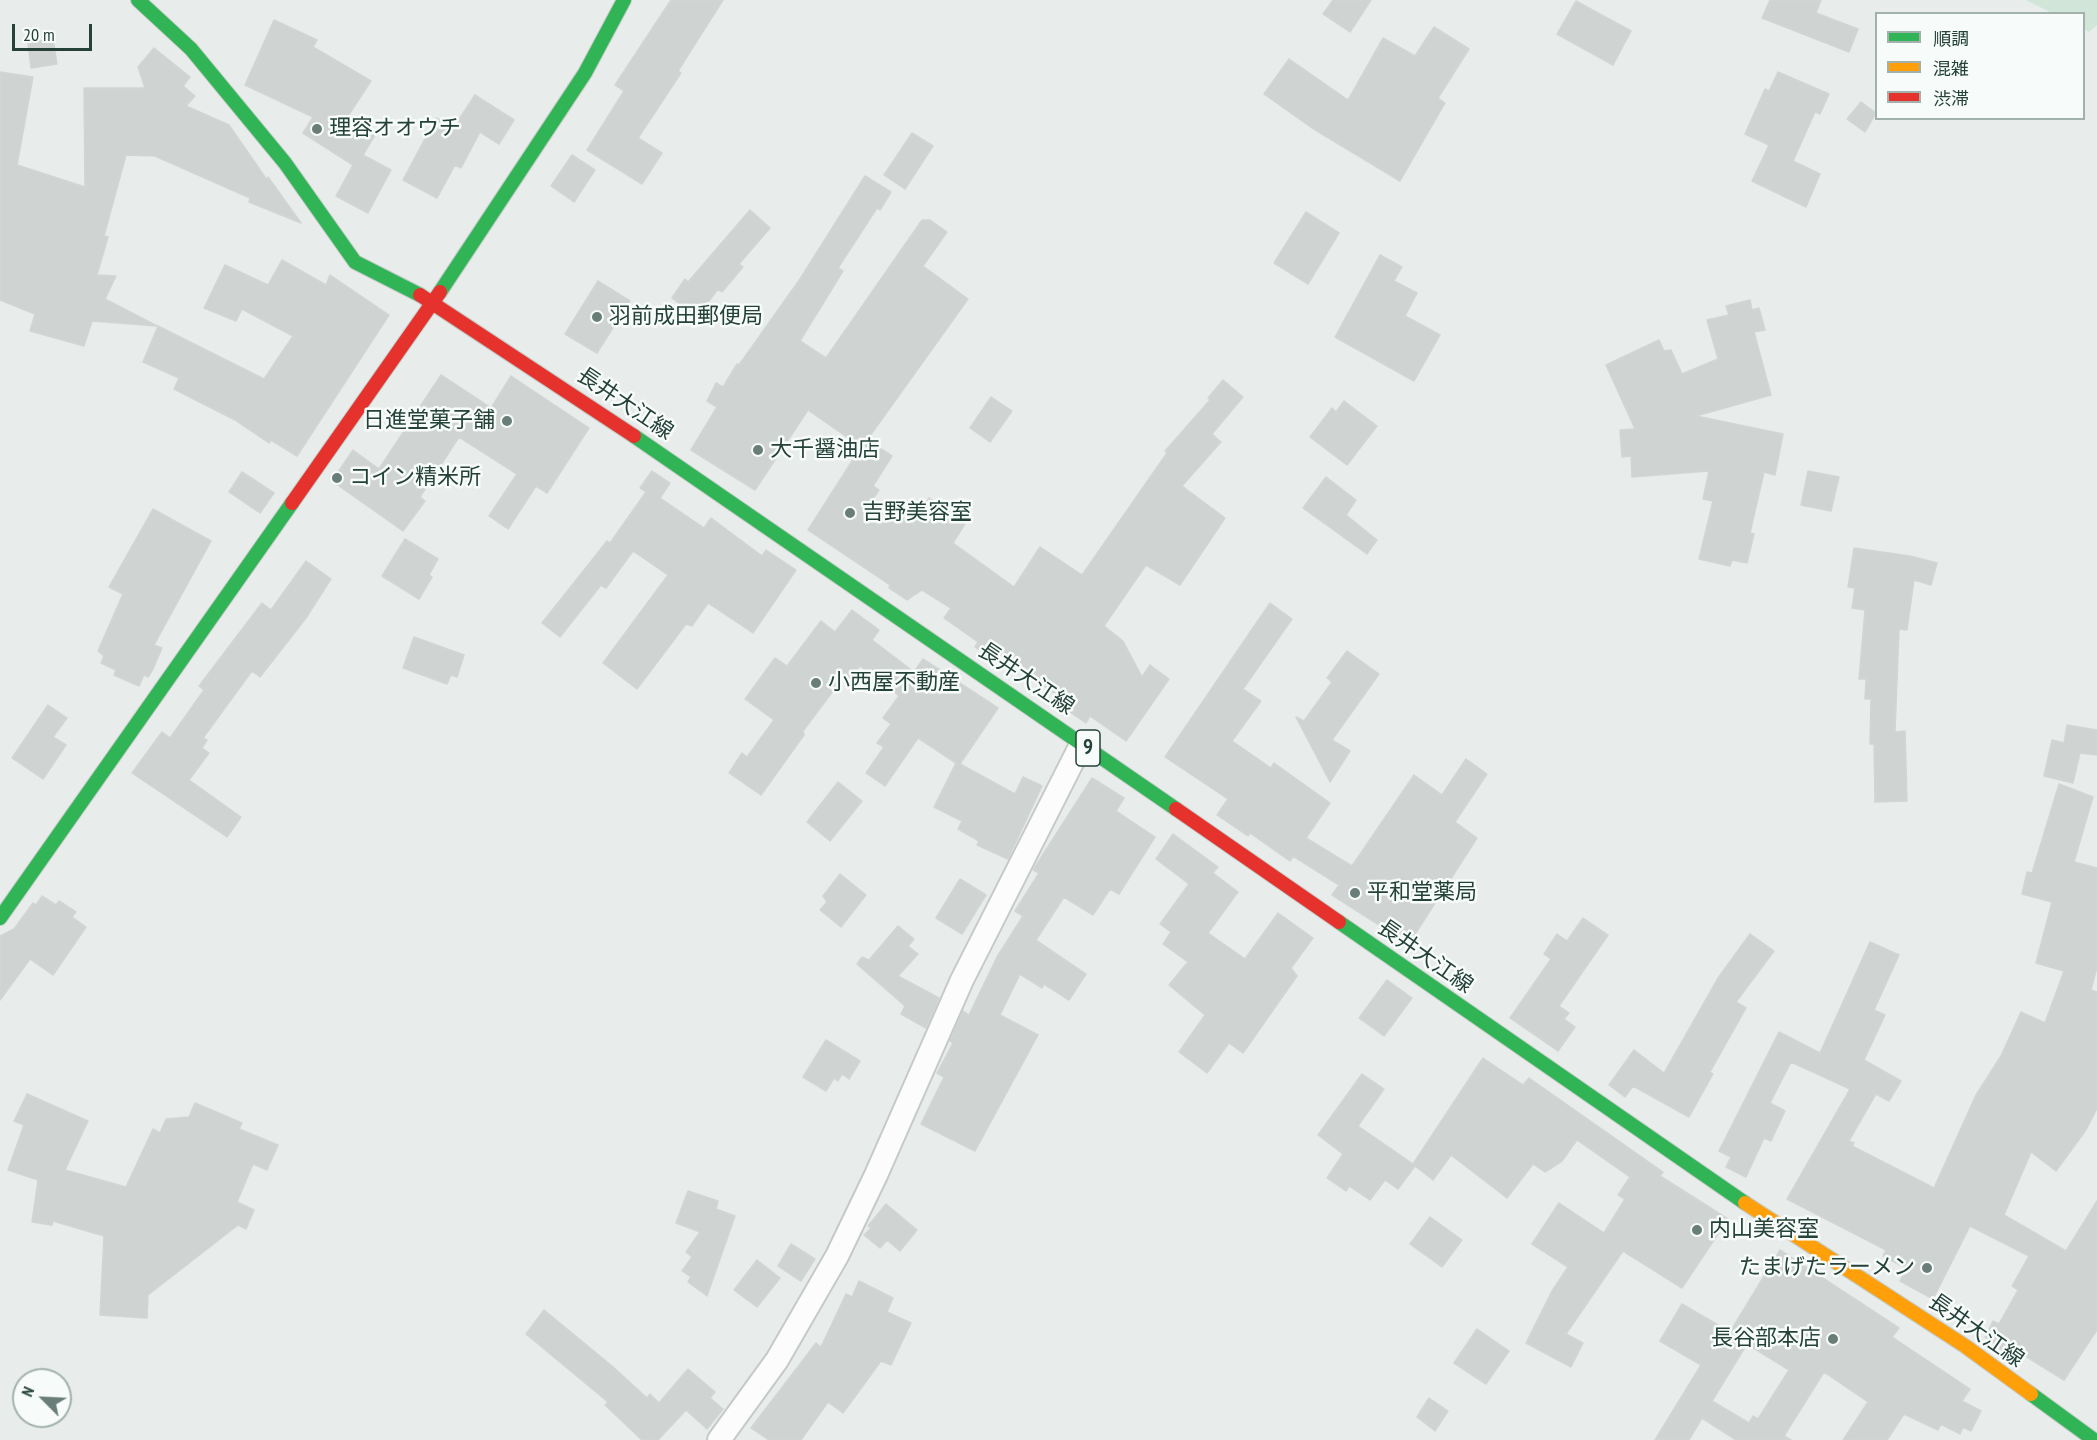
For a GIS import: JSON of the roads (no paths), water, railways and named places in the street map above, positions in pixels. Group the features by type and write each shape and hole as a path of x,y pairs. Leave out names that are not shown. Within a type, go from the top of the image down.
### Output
{"main road":[{"name":"長井大江線","path":"138,0 191,49 242,110 285,163 355,262 433,302 602,414 1082,743 1687,1165 1965,1346 2094,1440"},
{"path":"0,918 433,302 585,74 624,0"}],"street":[{"path":"719,1440 777,1360 837,1256 876,1175 962,980 1082,743"}],"place":[{"name":"理容オオウチ","path":"317,129"},
{"name":"羽前成田郵便局","path":"597,317"},
{"name":"日進堂菓子舗","path":"507,421"},
{"name":"大千醤油店","path":"758,450"},
{"name":"コイン精米所","path":"337,478"},
{"name":"吉野美容室","path":"850,513"},
{"name":"小西屋不動産","path":"816,683"},
{"name":"平和堂薬局","path":"1355,893"},
{"name":"内山美容室","path":"1697,1230"},
{"name":"たまげたラーメン","path":"1927,1268"},
{"name":"長谷部本店","path":"1833,1339"}]}
